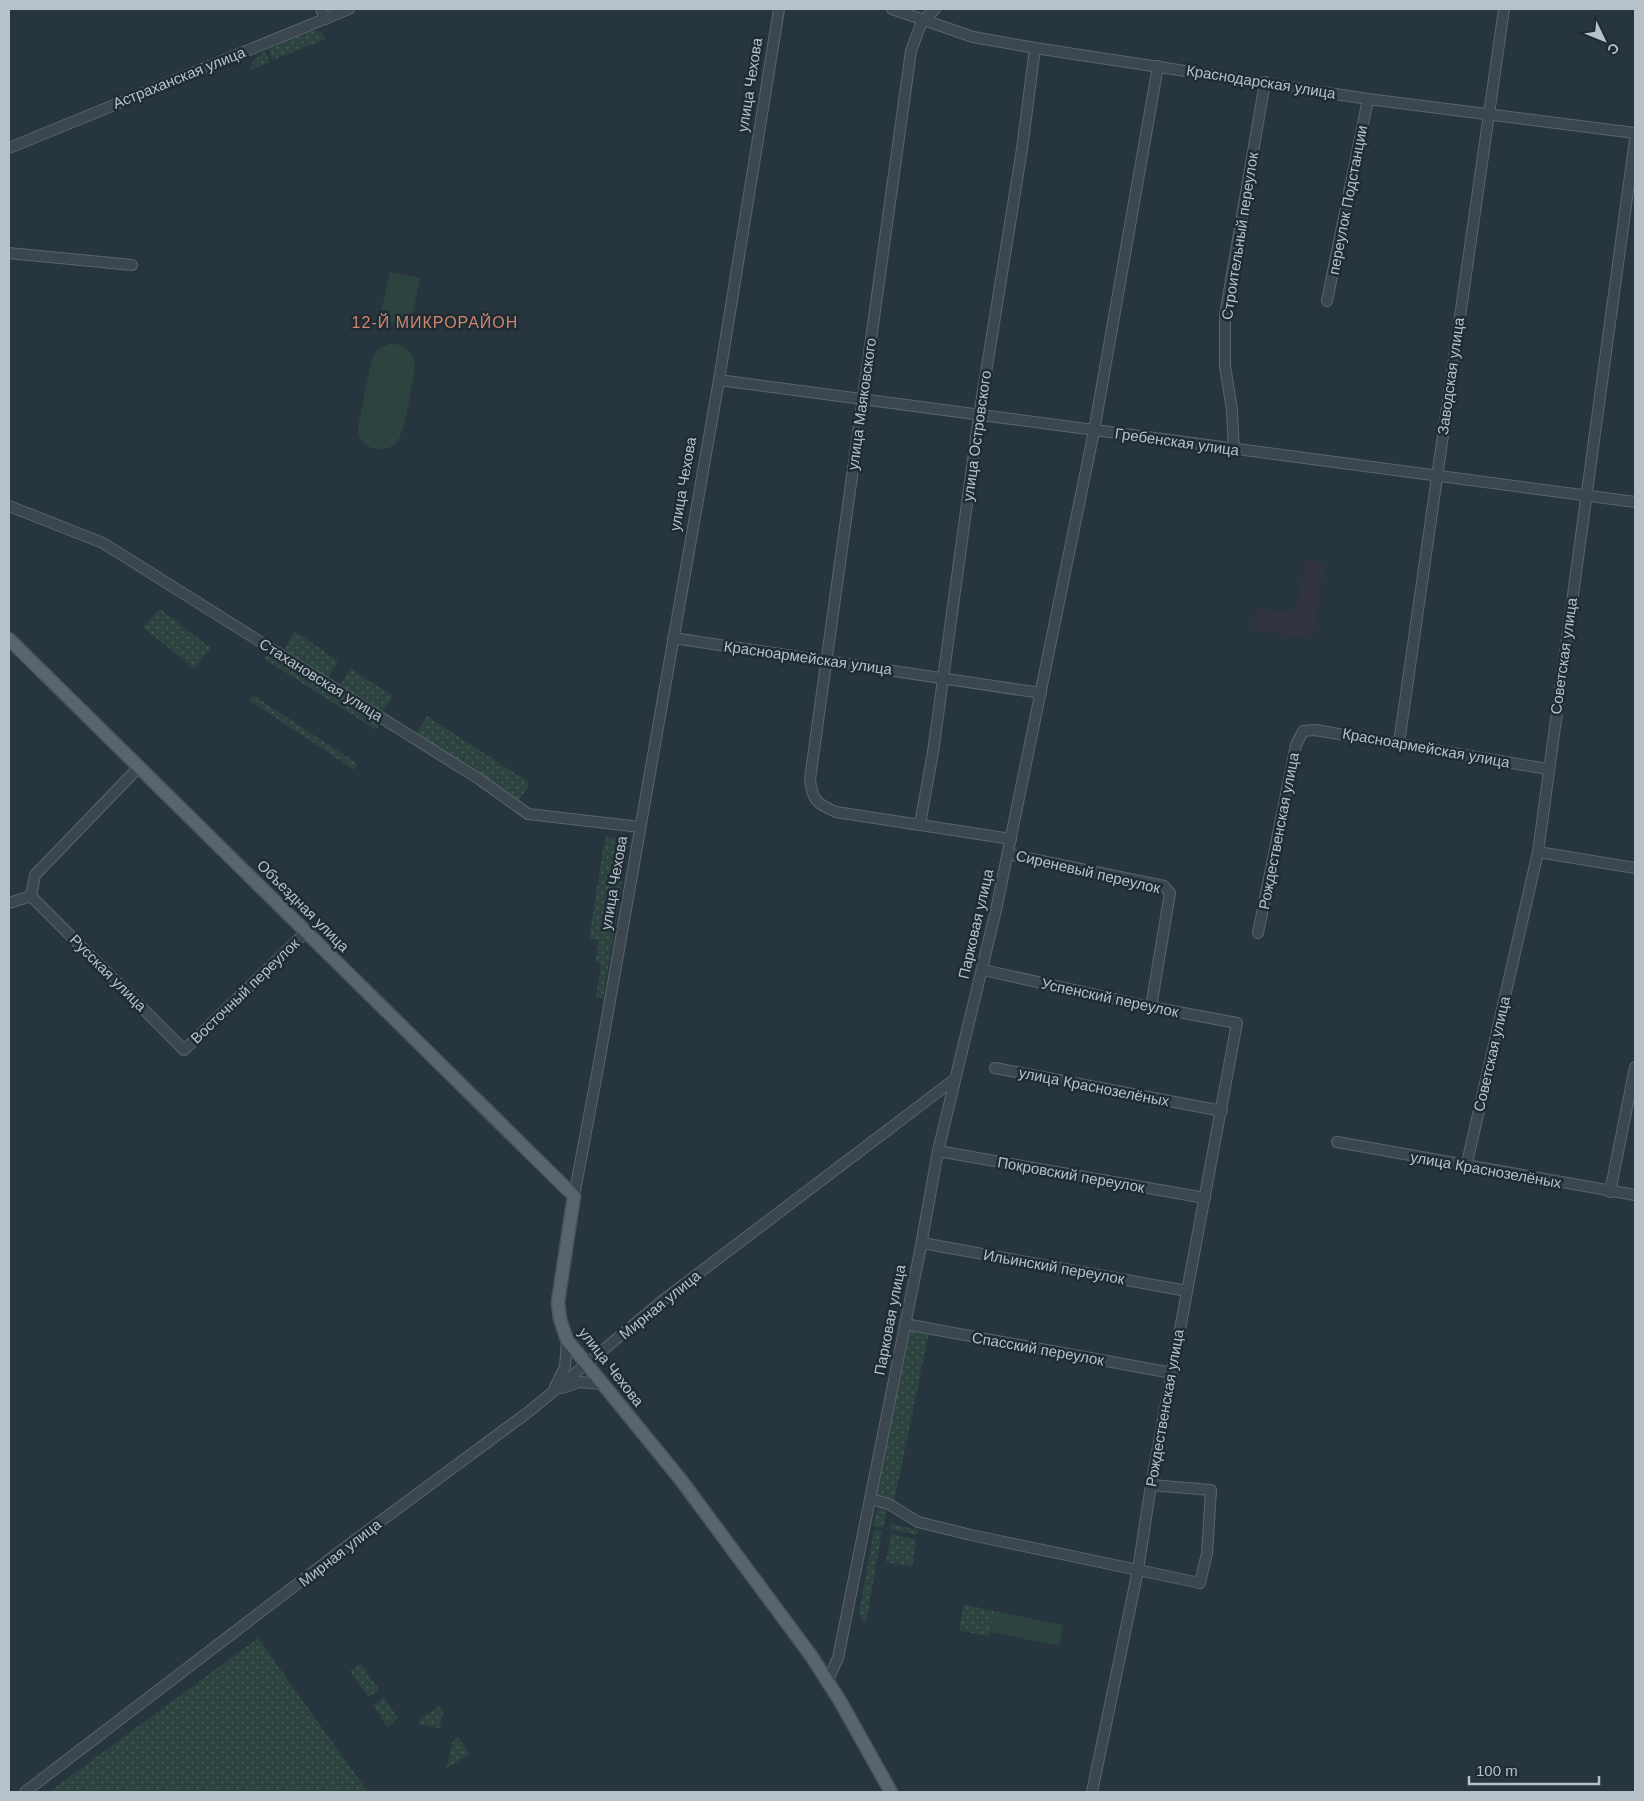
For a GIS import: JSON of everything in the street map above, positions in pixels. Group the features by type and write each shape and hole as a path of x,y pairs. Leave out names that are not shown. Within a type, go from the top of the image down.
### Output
{"main road":[{"name":"Объездная улица","path":"9,639 574,1196"},
{"name":"улица Чехова","path":"574,1196 558,1302 560,1319 567,1340 681,1480 828,1680"},
{"path":"828,1680 892,1792"}],"street":[{"name":"Астраханская улица","path":"9,148 323,14 349,9"},
{"name":"улица Чехова","path":"574,1196 719,380 779,9"},
{"name":"Краснодарская улица","path":"892,9 922,21 973,37 1035,48 1368,99 1635,133"},
{"name":"улица Маяковского","path":"820,806 811,792 810,779 911,51 922,21 936,9"},
{"name":"Заводская улица","path":"1400,743 1436,476 1504,9"},
{"name":"улица Островского","path":"920,824 1035,48"},
{"name":"Парковая улица","path":"828,1680 838,1658 922,1243 938,1151 983,970 1041,693 1094,431 1158,66"},
{"name":"Строительный переулок","path":"1234,450 1232,410 1225,366 1225,315 1265,82"},
{"name":"переулок Подстанции","path":"1327,301 1368,99"},
{"name":"Советская улица","path":"1466,1167 1538,852 1635,139"},
{"path":"9,253 132,265"},
{"name":"Гребенская улица","path":"719,380 1635,502"},
{"name":"Стахановская улица","path":"9,506 103,543 479,780 528,814 640,827"},
{"name":"Красноармейская улица","path":"673,638 1041,693"},
{"name":"Красноармейская улица","path":"1304,731 1315,730 1400,743 1548,770"},
{"name":"Рождественская улица","path":"1258,934 1296,745 1304,731"},
{"path":"9,903 31,896 35,875 139,767"},
{"name":"Сиреневый переулок","path":"820,806 836,812 1011,839"},
{"path":"1538,852 1635,868"},
{"name":"Сиреневый переулок","path":"1008,854 1164,886 1170,893 1151,1008"},
{"name":"Русская улица","path":"31,896 184,1050"},
{"name":"Восточный переулок","path":"184,1050 306,932"},
{"name":"Успенский переулок","path":"983,970 1151,1008 1237,1023"},
{"name":"Рождественская улица","path":"1092,1792 1138,1570 1151,1485 1186,1291 1222,1111 1237,1023"},
{"path":"1610,1192 1635,1067"},
{"name":"улица Краснозелёных","path":"996,1068 1222,1111"},
{"name":"Мирная улица","path":"25,1792 552,1392 662,1301 956,1079"},
{"name":"улица Краснозелёных","path":"1337,1142 1466,1167 1635,1196"},
{"name":"Покровский переулок","path":"938,1151 1205,1198"},
{"name":"Ильинский переулок","path":"922,1243 1186,1291"},
{"name":"Спасский переулок","path":"905,1324 1172,1373"},
{"path":"552,1392 565,1367 567,1340"},
{"path":"552,1392 579,1382 602,1384"},
{"path":"871,1499 890,1504 918,1522 1200,1583 1207,1553 1211,1490 1151,1485"}],"shaded area":[{"path":"1305,560 1325,563 1313,639 1252,630 1255,608 1296,614"}],"green space":[{"path":"313,30 321,32 326,39 273,60 268,49"},
{"path":"265,51 270,62 249,71 254,60"},
{"path":"390,272 420,278 410,327 379,320"},
{"path":"389,344 399,345 407,349 413,356 415,366 408,406 400,436 392,446 386,449 379,449 369,447 364,443 360,437 358,427 372,357 379,348"},
{"path":"160,609 211,648 194,669 143,627"},
{"path":"295,631 338,661 328,678 284,650"},
{"path":"270,650 381,721 376,730 264,659"},
{"path":"351,669 393,696 382,713 340,685"},
{"path":"253,695 358,764 354,770 249,700"},
{"path":"427,716 530,783 518,802 416,734"},
{"path":"605,837 629,840 603,999 596,997 601,964 595,962 599,940 589,939"},
{"path":"911,1328 929,1332 894,1502 876,1497"},
{"path":"888,1506 883,1528 873,1526 877,1509"},
{"path":"891,1524 919,1530 917,1535 890,1529"},
{"path":"874,1530 882,1531 866,1623 861,1619 859,1613"},
{"path":"891,1534 917,1540 912,1567 886,1562"},
{"path":"964,1605 995,1611 989,1637 959,1630"},
{"path":"995,1611 1063,1625 1059,1646 990,1632"},
{"path":"258,1638 368,1792 49,1792"},
{"path":"361,1664 379,1690 368,1697 350,1671"},
{"path":"384,1697 398,1719 387,1727 373,1705"},
{"path":"440,1706 443,1711 440,1728 421,1725 418,1721"},
{"path":"458,1737 470,1754 447,1768 452,1743"}],"district":[{"name":"12-Й МИКРОРАЙОН","path":"435,322"}]}
